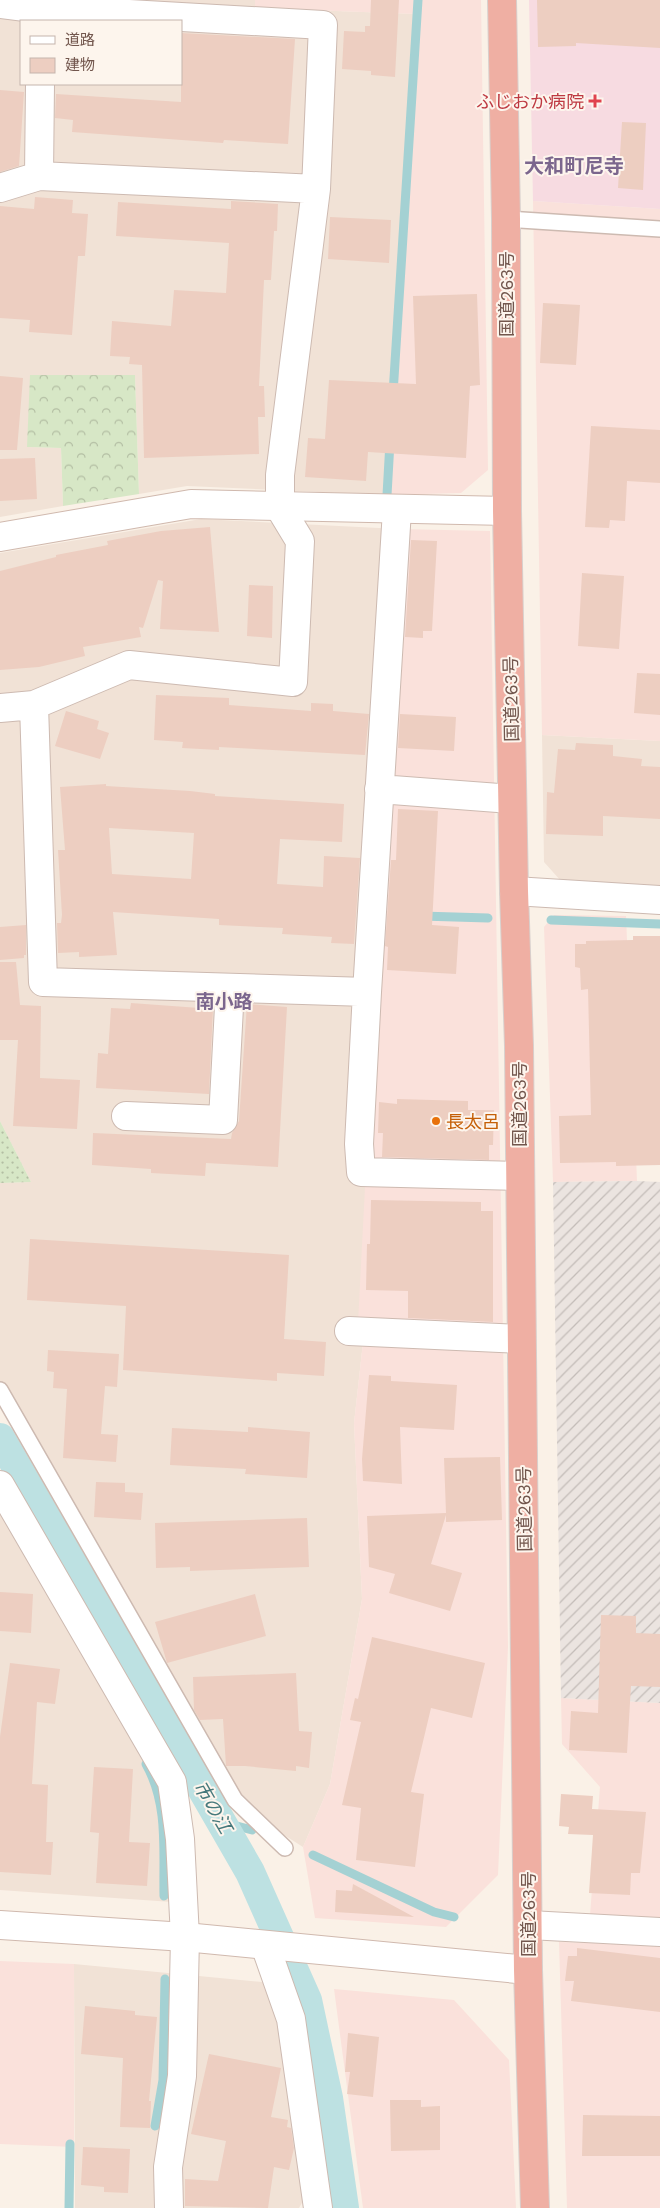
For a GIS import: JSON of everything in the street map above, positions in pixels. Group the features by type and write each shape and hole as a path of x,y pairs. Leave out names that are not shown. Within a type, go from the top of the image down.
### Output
{"highway":[{"name":"国道263号","path":"502,0 506,219 507,511 514,891 520,1046 521,1339 528,1970 535,2208"}],"street":[{"path":"0,4 41,15 323,24 316,189 280,475 280,508 300,541 293,682 129,665 34,705 0,708"},
{"path":"39,176 40,85"},
{"path":"0,188 39,176 316,189"},
{"path":"0,537 191,504 280,508 507,511"},
{"path":"397,510 367,992 359,1144 361,1172 520,1176"},
{"path":"34,705 43,982 367,992"},
{"path":"380,789 512,799"},
{"path":"514,891 660,900"},
{"path":"126,1116 222,1120 230,988"},
{"path":"349,1331 521,1339"},
{"path":"0,1485 172,1782 180,1839 185,1937 182,2076 168,2167 169,2208"},
{"path":"0,1925 185,1937 528,1970"},
{"path":"529,1925 660,1932"},
{"path":"265,1945 291,2020 318,2208"}],"lane":[{"path":"506,219 660,229"},
{"path":"0,1390 236,1800 284,1848"}],"shaded area":[{"path":"0,0 255,0 255,8 417,14 387,495 187,486 139,494 135,375 27,447 61,448 63,506 0,517"},
{"path":"255,0 481,0 488,470 461,493 387,495 417,14 255,8"},
{"name":"ふじおか病院","path":"529,0 660,0 660,209 533,201"},
{"path":"533,201 660,209 660,741 542,735"},
{"path":"201,519 399,529 365,1198 365,1324 354,1423 362,1599 330,1784 303,1847 226,1798 0,1402 0,1183 31,1182 0,1121 0,553"},
{"path":"399,529 490,531 508,1647 498,1875 446,1927 315,1918 303,1847 330,1784 362,1599 354,1423 365,1324 358,1323"},
{"path":"542,735 660,741 660,886 561,881 544,862"},
{"path":"554,915 626,916 637,1181 553,1182 544,927"},
{"path":"553,1182 660,1182 660,1703 561,1698"},
{"path":"0,1489 165,1781 172,1902 0,1890"},
{"path":"561,1698 660,1703 660,1923 590,1915 600,1787 562,1744"},
{"path":"559,1942 660,1945 660,2208 567,2208"},
{"path":"0,1961 74,1964 74,2147 0,2144"},
{"path":"74,1964 273,1983 307,2194 299,2208 75,2208"},
{"path":"334,1989 454,2000 509,2060 516,2208 363,2208"}],"green space":[{"path":"30,375 135,375 139,494 63,506 61,448 27,447"},
{"path":"0,1121 31,1182 0,1183"}],"building":[{"path":"371,0 399,0 395,77 371,75 371,71 342,69 344,31 365,32 365,26 370,26"},
{"path":"537,0 660,0 660,48 576,43 576,46 538,47"},
{"path":"182,33 295,39 288,144 224,140 223,143 72,132 73,120 55,118 56,94 181,102"},
{"path":"0,90 24,92 19,166 0,172"},
{"path":"622,122 646,123 643,190 618,188"},
{"path":"35,197 73,200 72,213 88,214 85,256 78,256 72,335 29,332 30,320 0,318 0,206 34,209"},
{"path":"231,201 278,204 277,231 274,231 271,280 264,280 259,386 264,386 265,417 258,417 259,454 144,458 142,365 129,364 130,357 110,356 112,321 171,326 174,290 226,293 229,243 116,236 118,202 231,209"},
{"path":"330,217 391,220 389,263 328,259"},
{"path":"477,294 480,385 470,386 466,458 368,452 366,481 305,477 308,438 325,439 329,380 416,384 413,296"},
{"path":"543,303 580,305 576,365 540,363"},
{"path":"0,376 23,378 17,450 0,450"},
{"path":"591,426 660,430 660,483 627,481 625,521 610,520 609,528 585,527"},
{"path":"35,458 37,499 0,501 0,459"},
{"path":"210,527 219,632 160,629 163,581 158,580 143,628 139,627 141,637 83,647 85,656 39,667 0,670 0,571 56,557 56,555 108,545 107,541 161,531"},
{"path":"411,540 437,541 432,631 423,631 423,638 405,637"},
{"path":"582,573 624,576 619,649 578,646"},
{"path":"249,585 273,586 272,638 247,636"},
{"path":"637,673 660,674 660,715 634,713"},
{"path":"156,695 229,698 229,705 311,711 311,703 333,704 333,711 369,714 365,755 219,747 219,750 182,748 183,742 154,740"},
{"path":"66,711 99,721 97,729 109,733 100,759 55,746"},
{"path":"400,714 456,717 454,751 398,748"},
{"path":"576,743 613,745 613,756 642,759 641,766 660,767 660,819 603,816 603,836 546,834 547,792 554,793 558,749 575,750"},
{"path":"106,784 106,786 190,791 215,794 215,796 344,804 342,842 280,839 277,884 323,887 324,856 360,858 354,944 331,943 332,937 282,934 283,928 219,925 219,919 113,912 117,955 79,957 79,952 58,953 57,923 61,923 62,915 58,850 65,850 60,787","holes":["109,828 194,833 191,879 112,874"]},
{"path":"398,809 438,811 432,925 459,927 456,974 387,970 388,947 385,946 391,860 396,860"},
{"path":"26,925 26,955 24,955 24,958 0,960 0,927"},
{"path":"633,936 660,936 660,1165 616,1166 616,1162 560,1163 559,1116 591,1115 588,989 581,990 580,968 575,967 575,944 586,944 586,941 633,940"},
{"path":"0,962 16,962 20,1005 41,1006 40,1078 80,1080 77,1129 13,1126 18,1040 0,1040"},
{"path":"131,1003 213,1009 209,1094 96,1088 98,1053 108,1054 111,1008 130,1009"},
{"path":"247,1004 287,1007 278,1167 206,1163 205,1176 151,1173 151,1169 92,1165 93,1133 231,1139 232,1133 239,1121"},
{"name":"長太呂","path":"397,1099 468,1101 468,1110 494,1110 493,1145 489,1145 489,1160 382,1157 383,1133 378,1133 379,1102 397,1104"},
{"path":"371,1200 481,1202 481,1211 493,1211 493,1322 408,1318 408,1291 366,1290 367,1244 370,1244"},
{"path":"30,1239 289,1255 284,1339 326,1342 324,1376 277,1373 277,1381 123,1370 126,1306 27,1300"},
{"path":"48,1350 119,1354 117,1387 105,1386 101,1434 118,1435 116,1462 63,1458 67,1389 53,1388 54,1372 47,1371"},
{"path":"369,1375 391,1376 391,1381 457,1385 454,1430 400,1427 402,1484 363,1481 362,1459"},
{"path":"248,1427 310,1432 307,1478 245,1474 246,1469 170,1465 172,1428 248,1432"},
{"path":"500,1457 502,1520 446,1522 446,1515 431,1564 462,1573 450,1611 389,1593 395,1574 369,1567 367,1516 446,1513 444,1458"},
{"path":"96,1482 125,1483 125,1492 143,1493 141,1520 94,1517"},
{"path":"307,1518 309,1567 190,1571 190,1567 156,1568 155,1523"},
{"path":"0,1592 33,1594 31,1633 0,1631"},
{"path":"255,1594 266,1636 167,1663 155,1622"},
{"path":"601,1615 636,1616 636,1633 660,1634 660,1687 631,1686 627,1753 569,1750 571,1711 598,1713"},
{"path":"372,1637 485,1663 472,1718 431,1708 411,1792 424,1794 415,1867 356,1860 361,1808 342,1805 361,1722 350,1720 355,1698 358,1699"},
{"path":"10,1663 60,1669 55,1704 37,1702 32,1784 48,1785 46,1842 53,1842 51,1875 0,1872 0,1737"},
{"path":"296,1673 299,1731 312,1732 309,1768 296,1766 296,1771 226,1766 223,1719 200,1720 194,1710 193,1677"},
{"path":"94,1767 133,1769 129,1842 150,1843 147,1886 96,1883 99,1833 90,1832"},
{"path":"561,1794 593,1796 592,1809 646,1812 640,1873 631,1873 630,1895 589,1893 593,1835 568,1834 569,1827 559,1826"},
{"path":"353,1884 414,1917 335,1912 336,1890 352,1891"},
{"path":"577,1948 660,1958 660,2012 571,2001 574,1981 565,1981 568,1956 577,1956"},
{"path":"85,2006 135,2011 135,2015 157,2017 149,2101 151,2101 150,2128 120,2127 123,2058 81,2054"},
{"path":"348,2033 379,2037 373,2097 347,2094 350,2072 345,2072"},
{"path":"209,2054 281,2068 271,2117 288,2120 287,2127 291,2128 294,2148 289,2170 274,2167 268,2208 185,2206 185,2179 218,2181 226,2141 191,2134"},
{"path":"390,2100 421,2100 421,2107 440,2106 440,2150 391,2151"},
{"path":"583,2115 660,2116 660,2156 582,2156"},
{"path":"83,2147 130,2149 128,2193 104,2192 104,2187 81,2185"}],"waterway":[{"path":"393,394 418,0"},
{"path":"387,495 390,442"},
{"path":"421,916 488,918"},
{"path":"551,920 660,924"},
{"name":"市の江","path":"0,1438 250,1872 307,2000 328,2098 344,2208"},
{"path":"146,1764 153,1780 162,1812 164,1896"},
{"path":"222,1822 252,1830"},
{"path":"313,1855 434,1912 454,1917"},
{"path":"155,2126 163,2080 165,1979"},
{"path":"69,2208 70,2144"}],"place":[{"name":"ふじおか病院","path":"595,101"},
{"name":"長太呂","path":"436,1121"}],"district":[{"name":"大和町尼寺","path":"574,166"},
{"name":"南小路","path":"224,1001"}]}
